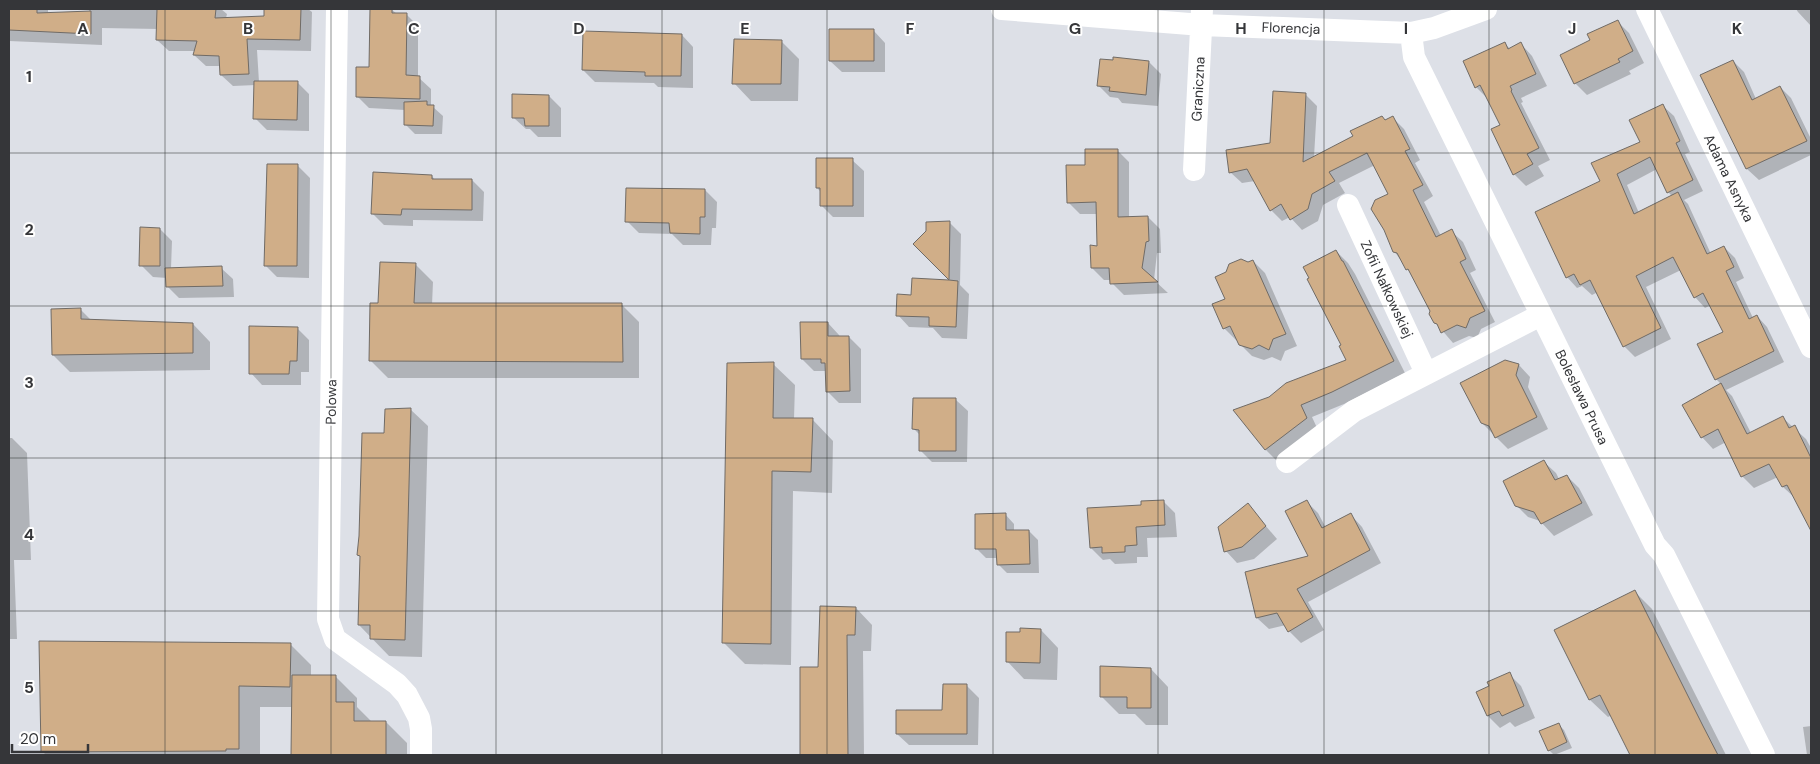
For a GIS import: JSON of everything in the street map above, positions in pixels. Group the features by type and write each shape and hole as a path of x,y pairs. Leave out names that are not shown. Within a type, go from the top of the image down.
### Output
{"street":[{"name":"Polowa","path":"337,9 328,619 335,638 397,684 407,695 419,718 421,755"},
{"name":"Florencja","path":"1002,9 1202,17 1411,34 1434,28 1486,9"},
{"name":"Adama Asnyka","path":"1647,9 1811,347"},
{"name":"Graniczna","path":"1194,170 1202,17"},
{"name":"Bolesława Prusa","path":"1411,34 1414,58 1651,536 1664,555 1764,755"},
{"name":"Zofii Nałkowskiej","path":"1348,205 1426,373"},
{"path":"1287,462 1354,411 1541,315"}],"building":[{"path":"9,9 37,9 37,13 91,11 91,34 9,30"},
{"path":"157,9 216,9 215,18 264,16 264,9 301,9 300,40 247,39 249,74 220,75 219,56 193,55 197,41 156,40"},
{"path":"370,9 392,9 392,13 407,13 406,75 420,76 420,99 356,97 356,67 369,67"},
{"path":"1618,20 1633,51 1618,59 1620,62 1574,84 1560,55 1590,40 1587,34"},
{"path":"829,29 874,29 874,61 829,61"},
{"path":"583,31 682,34 681,76 645,76 645,72 582,70"},
{"path":"734,39 782,40 781,84 732,84"},
{"path":"1505,42 1508,49 1521,42 1536,74 1510,86 1539,148 1527,154 1533,164 1513,175 1491,129 1500,125 1480,85 1475,88 1463,61"},
{"path":"1113,57 1149,61 1146,95 1109,91 1110,87 1097,86 1100,59 1113,60"},
{"path":"1733,60 1752,100 1780,86 1807,141 1746,169 1700,75"},
{"path":"254,81 298,81 297,120 253,119"},
{"path":"1273,91 1306,93 1303,162 1353,136 1350,131 1382,116 1385,120 1393,116 1410,149 1405,151 1423,185 1413,190 1436,237 1452,229 1466,259 1460,262 1485,311 1470,318 1466,328 1457,325 1441,333 1429,314 1430,311 1408,269 1406,270 1397,253 1393,252 1384,230 1371,209 1375,200 1388,194 1367,153 1329,172 1335,181 1312,194 1308,209 1290,220 1281,204 1270,211 1247,169 1229,173 1226,150 1270,143"},
{"path":"512,94 549,95 549,126 525,126 524,118 512,118"},
{"path":"427,101 427,105 434,105 433,126 404,125 404,102"},
{"path":"1663,104 1680,141 1676,143 1693,180 1667,193 1650,157 1617,174 1634,214 1678,192 1707,254 1724,246 1734,267 1726,271 1749,319 1757,315 1774,351 1715,380 1697,344 1723,332 1703,293 1694,298 1673,257 1636,276 1661,328 1623,347 1590,280 1580,285 1574,274 1566,278 1535,212 1600,181 1591,163 1640,142 1629,120"},
{"path":"1085,149 1118,149 1118,217 1148,216 1149,241 1146,242 1142,268 1158,282 1110,284 1109,268 1091,268 1090,245 1097,246 1096,202 1067,203 1066,165 1085,165"},
{"path":"816,158 853,158 853,206 820,206 820,188 816,188"},
{"path":"267,164 298,164 297,266 264,266"},
{"path":"373,172 432,175 432,179 472,179 472,210 402,209 401,215 371,214"},
{"path":"626,188 705,189 705,217 700,217 700,234 670,233 669,223 625,222"},
{"path":"950,221 949,280 913,244 926,231 926,222"},
{"path":"140,227 160,228 160,266 139,266"},
{"path":"1336,250 1394,361 1332,392 1301,405 1307,418 1265,450 1233,410 1269,397 1286,383 1346,360 1339,346 1341,345 1307,279 1309,278 1303,267"},
{"path":"1241,259 1248,262 1253,260 1286,334 1273,339 1269,350 1259,345 1252,349 1239,345 1230,326 1223,329 1212,304 1225,299 1215,277 1226,272 1229,264"},
{"path":"380,262 416,263 414,303 622,303 623,362 369,361 370,303 378,303"},
{"path":"222,266 223,286 166,287 165,268"},
{"path":"912,278 958,281 956,327 929,326 929,317 896,316 897,294 911,295"},
{"path":"81,308 81,319 193,323 193,353 52,355 51,309"},
{"path":"800,322 828,322 828,336 849,336 850,391 826,392 825,363 821,363 821,359 801,359"},
{"path":"249,326 298,327 297,361 290,361 289,374 249,374"},
{"path":"1505,360 1519,364 1516,375 1537,417 1495,438 1489,426 1481,423 1460,383"},
{"path":"774,362 773,418 813,418 811,472 772,471 771,644 722,643 727,363"},
{"path":"1721,383 1747,434 1783,416 1789,428 1795,425 1811,458 1811,531 1787,485 1782,487 1769,464 1741,477 1718,429 1701,438 1682,405"},
{"path":"913,398 956,398 956,451 919,451 919,430 912,429"},
{"path":"411,408 405,640 370,639 370,625 358,625 360,556 357,555 362,433 384,433 385,409"},
{"path":"1544,460 1555,480 1567,475 1582,503 1541,524 1534,512 1515,506 1503,481"},
{"path":"1164,500 1165,525 1136,527 1137,545 1125,546 1125,552 1102,553 1102,547 1090,548 1087,508 1141,505 1141,501"},
{"path":"1307,500 1322,528 1351,513 1370,550 1297,589 1313,617 1288,632 1277,613 1256,618 1245,572 1308,556 1285,511"},
{"path":"1248,503 1266,526 1242,547 1224,552 1218,527"},
{"path":"1006,513 1006,530 1029,530 1030,564 997,565 996,549 975,549 975,514"},
{"path":"1635,590 1718,755 1630,755 1600,695 1589,700 1554,630"},
{"path":"820,606 856,607 855,635 847,635 848,755 800,755 800,667 818,667"},
{"path":"1020,628 1041,629 1040,663 1006,662 1006,632 1020,632"},
{"path":"39,641 291,643 290,687 239,686 239,749 226,749 226,751 41,752"},
{"path":"1100,666 1151,668 1151,708 1127,708 1127,697 1100,697"},
{"path":"1510,672 1524,706 1502,716 1499,711 1487,716 1476,692 1489,686 1487,682"},
{"path":"292,675 336,675 336,702 354,702 354,721 386,721 386,755 291,755"},
{"path":"943,684 967,684 967,734 896,734 896,710 942,710"},
{"path":"1559,723 1567,742 1548,751 1539,731"}]}
